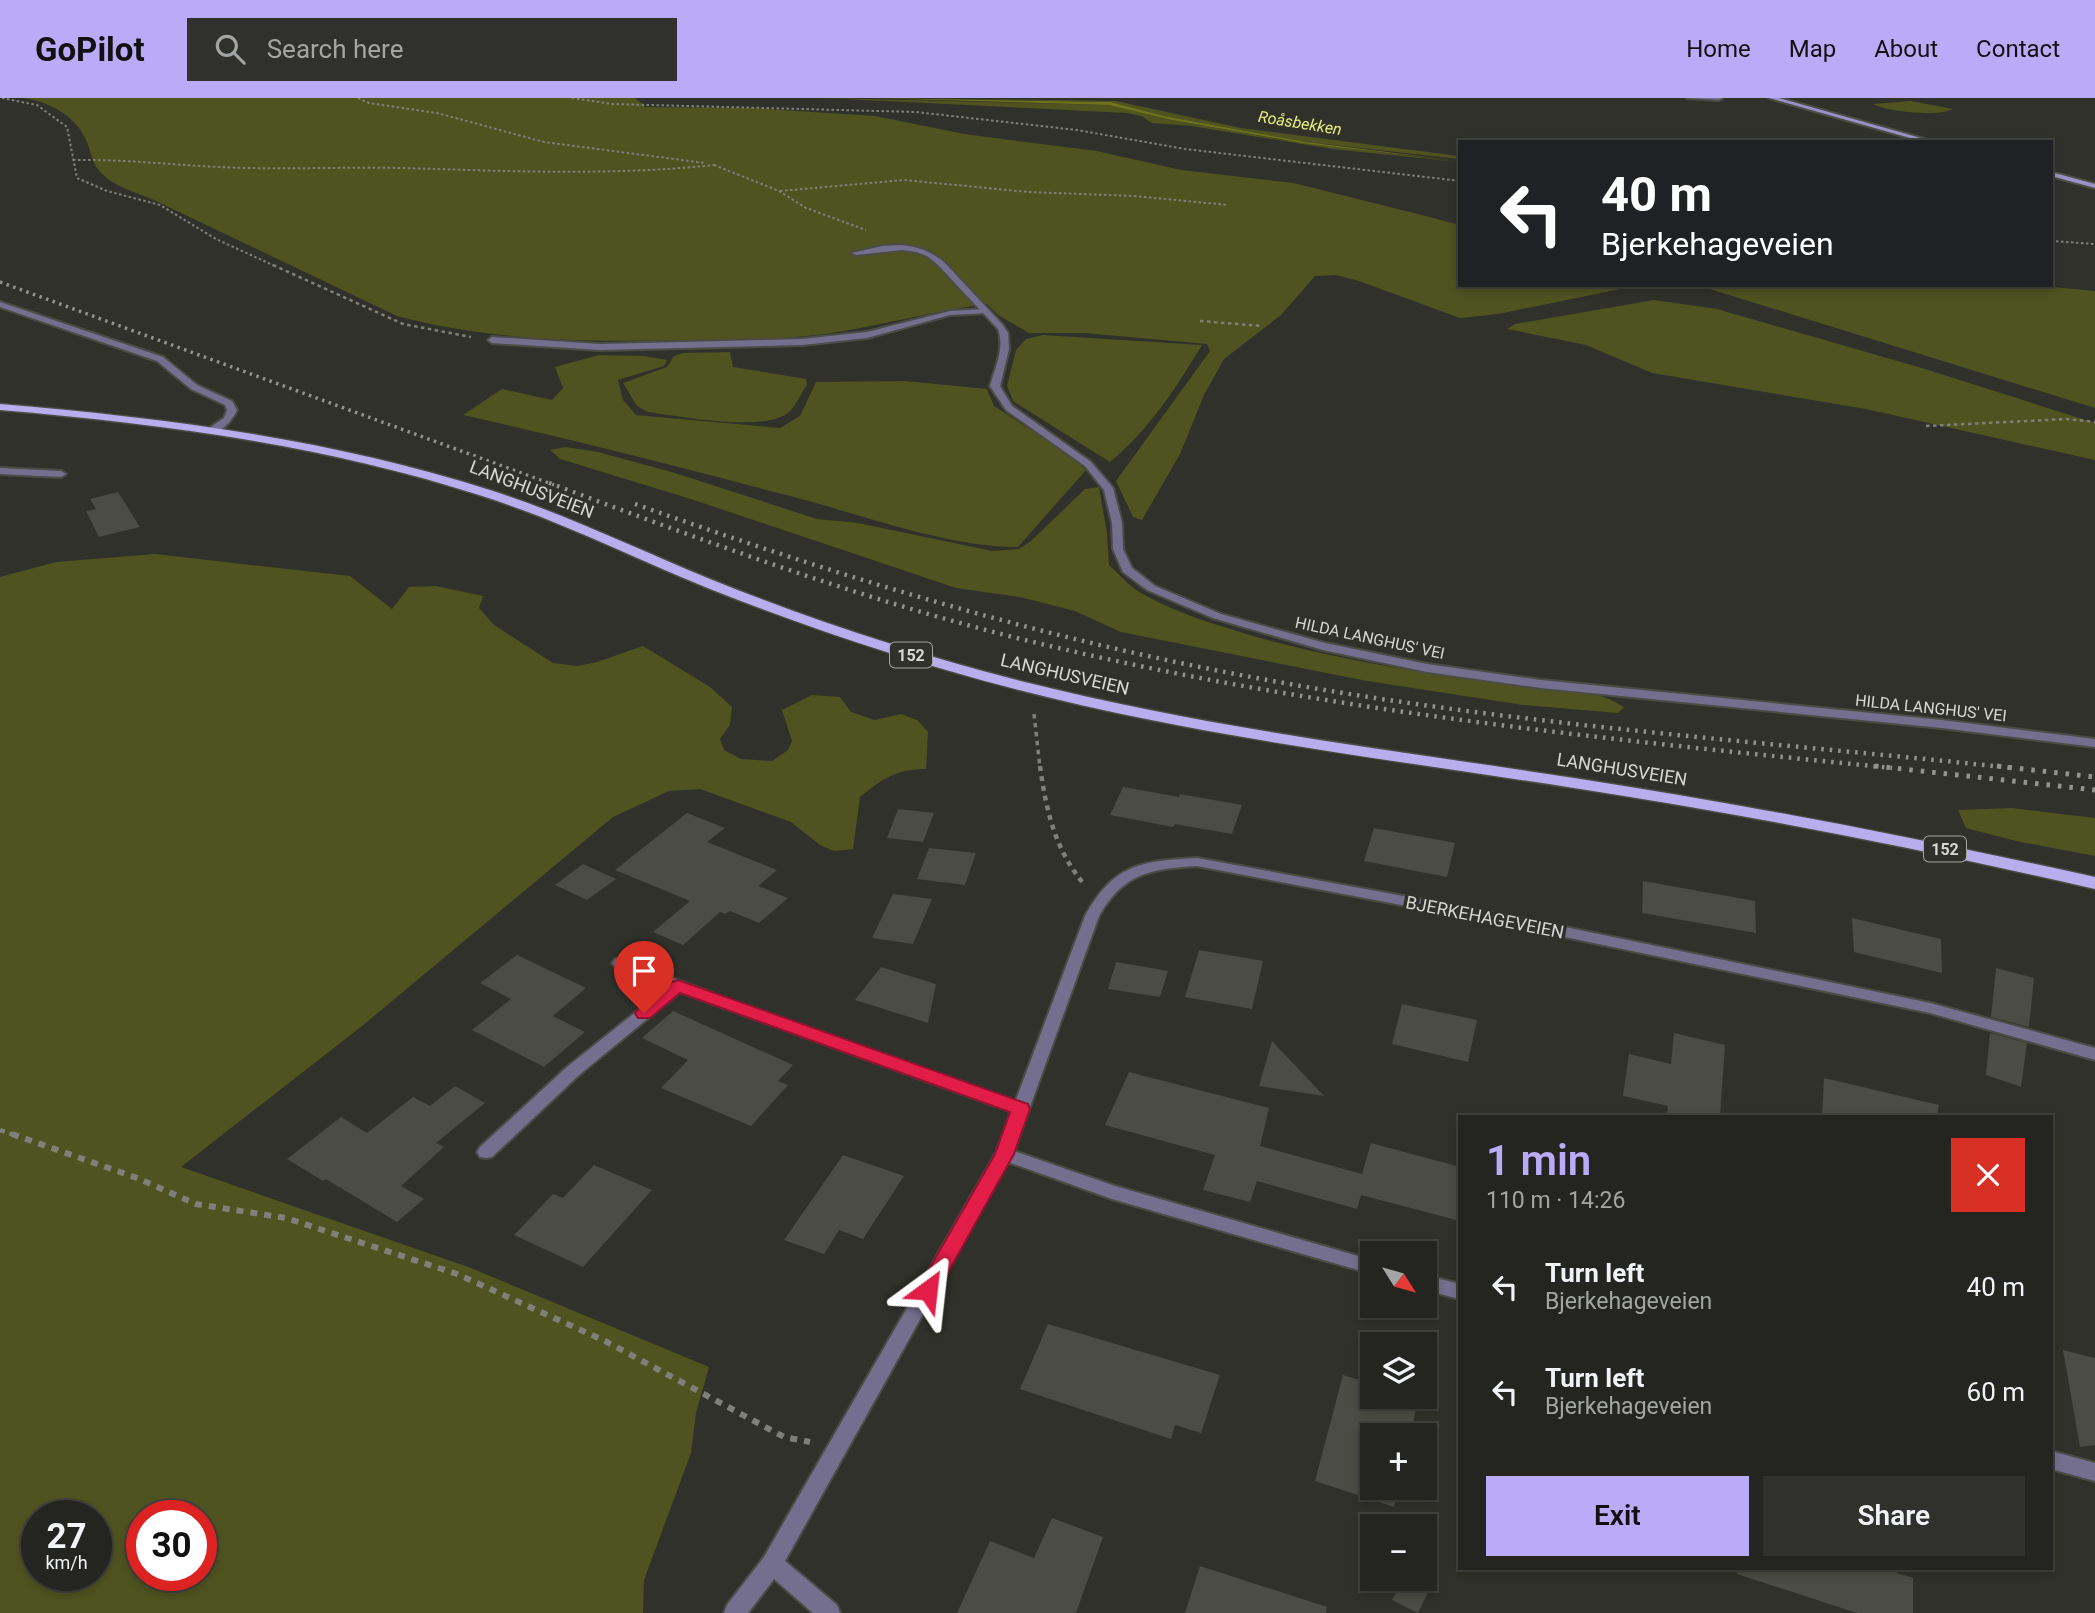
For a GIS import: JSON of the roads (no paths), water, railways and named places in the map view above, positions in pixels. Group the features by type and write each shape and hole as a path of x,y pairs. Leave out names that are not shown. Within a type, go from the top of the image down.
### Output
{"main road":[{"path":"1772,98 1925,140"},
{"path":"2053,175 2095,186"},
{"name":"LANGHUSVEIEN","path":"0,405 211,430 314,447 440,478 552,517 815,624 1028,688 1227,730 1818,824 2095,883"}],"street":[{"path":"1689,98 1719,98"},
{"name":"HILDA LANGHUS' VEI","path":"856,253 889,246 906,246 926,251 943,264 998,323 1005,338 995,386 1009,408 1088,464 1109,490 1118,549 1127,570 1151,588 1217,616 1324,646 1427,668 1541,684 1942,724 2095,743"},
{"path":"0,304 160,359 194,387 229,403 232,410 228,419 211,430"},
{"path":"492,340 600,347 802,342 867,335 950,313 984,311"},
{"path":"0,471 61,474"},
{"name":"BJERKEHAGEVEIEN","path":"1021,1109 1101,896 1114,882 1134,871 1156,864 1197,862 1512,921 1930,1008 2095,1054"},
{"path":"620,963 1021,1109 1004,1154 839,1448 772,1564 735,1613"},
{"path":"486,1152 573,1070 678,986"},
{"path":"1004,1154 1112,1192 1360,1263"},
{"path":"1437,1286 1458,1291"},
{"path":"2053,1461 2095,1472"},
{"path":"772,1564 829,1613"}],"railway":[{"path":"0,282 554,485"},
{"path":"549,483 727,548 907,608 1029,641 1136,665 1243,686 1458,720 1892,768"},
{"path":"635,504 851,576 997,619 1220,671 1318,689 1516,717 2013,768"},
{"path":"1875,766 2095,790"},
{"path":"1997,766 2095,777"}],"water label":[{"name":"Roåsbekken","path":"1300,123"}]}
